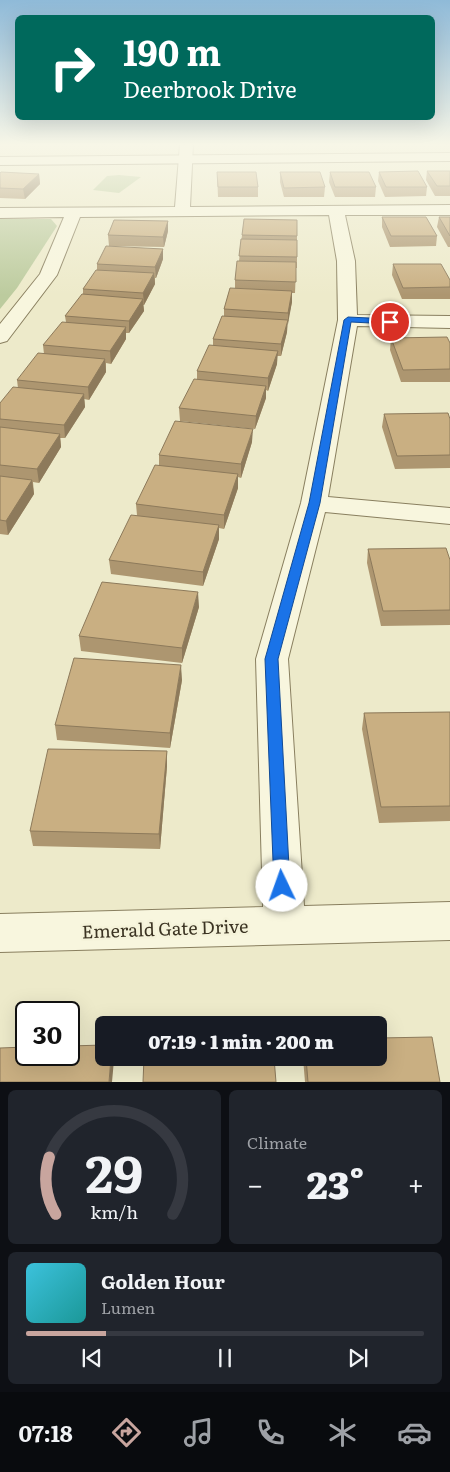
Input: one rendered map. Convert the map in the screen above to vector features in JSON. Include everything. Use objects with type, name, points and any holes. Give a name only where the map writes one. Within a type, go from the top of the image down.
[{"type":"street","points":[[182,213],[183,194]]},
{"type":"street","points":[[0,213],[450,210]]},
{"type":"street","points":[[284,924],[272,659],[314,503],[348,320],[346,262],[336,211]]},
{"type":"street","points":[[0,337],[48,275],[74,214]]},
{"type":"street","points":[[348,320],[450,322]]},
{"type":"street","points":[[314,503],[450,516]]},
{"type":"street","name":"Emerald Gate Drive","points":[[0,934],[284,924],[450,921]]},
{"type":"green space","points":[[0,219],[51,219],[57,226],[17,288],[0,309]]},
{"type":"building","points":[[382,217],[426,217],[437,236],[391,236]]},
{"type":"building","points":[[439,217],[450,217],[450,236]]},
{"type":"building","points":[[244,219],[297,220],[297,236],[242,235]]},
{"type":"building","points":[[114,220],[168,221],[163,237],[108,235]]},
{"type":"building","points":[[241,239],[297,240],[297,257],[239,256]]},
{"type":"building","points":[[106,246],[163,249],[155,267],[97,264]]},
{"type":"building","points":[[237,261],[296,262],[296,282],[235,280]]},
{"type":"building","points":[[393,264],[441,264],[450,280],[450,287],[403,288]]},
{"type":"building","points":[[96,270],[154,273],[143,293],[83,289]]},
{"type":"building","points":[[230,288],[292,291],[288,313],[224,309]]},
{"type":"building","points":[[82,294],[143,299],[129,321],[65,316]]},
{"type":"building","points":[[222,316],[288,320],[281,344],[213,339]]},
{"type":"building","points":[[62,322],[126,327],[110,351],[43,345]]},
{"type":"building","points":[[447,337],[450,343],[450,369],[403,370],[391,338]]},
{"type":"building","points":[[209,345],[278,351],[268,378],[197,371]]},
{"type":"building","points":[[38,353],[105,359],[88,387],[17,380]]},
{"type":"building","points":[[194,379],[266,386],[256,416],[179,408]]},
{"type":"building","points":[[13,387],[84,394],[64,425],[0,419],[0,403]]},
{"type":"building","points":[[448,413],[450,419],[450,455],[397,456],[384,414]]},
{"type":"building","points":[[175,421],[253,429],[241,464],[159,455]]},
{"type":"building","points":[[0,427],[60,434],[37,469],[0,465]]},
{"type":"building","points":[[155,465],[238,474],[224,515],[136,504]]},
{"type":"building","points":[[0,476],[32,480],[6,521],[0,520]]},
{"type":"building","points":[[131,515],[219,525],[203,572],[109,560]]},
{"type":"building","points":[[446,548],[450,560],[450,610],[383,611],[368,549]]},
{"type":"building","points":[[102,582],[198,592],[182,648],[79,636]]},
{"type":"building","points":[[74,658],[181,665],[170,733],[55,725]]},
{"type":"building","points":[[450,712],[450,806],[381,807],[364,713]]},
{"type":"building","points":[[48,749],[167,751],[159,834],[30,831]]},
{"type":"building","points":[[432,1037],[440,1082],[308,1082],[307,1066],[387,1066],[387,1038]]},
{"type":"building","points":[[95,1045],[95,1066],[110,1066],[109,1082],[0,1082],[0,1048],[15,1047],[15,1066],[80,1066],[80,1046]]},
{"type":"building","points":[[144,1066],[275,1066],[276,1082],[143,1082]]},
{"type":"route","points":[[282,886],[272,659],[314,503],[348,320],[390,322]]}]
